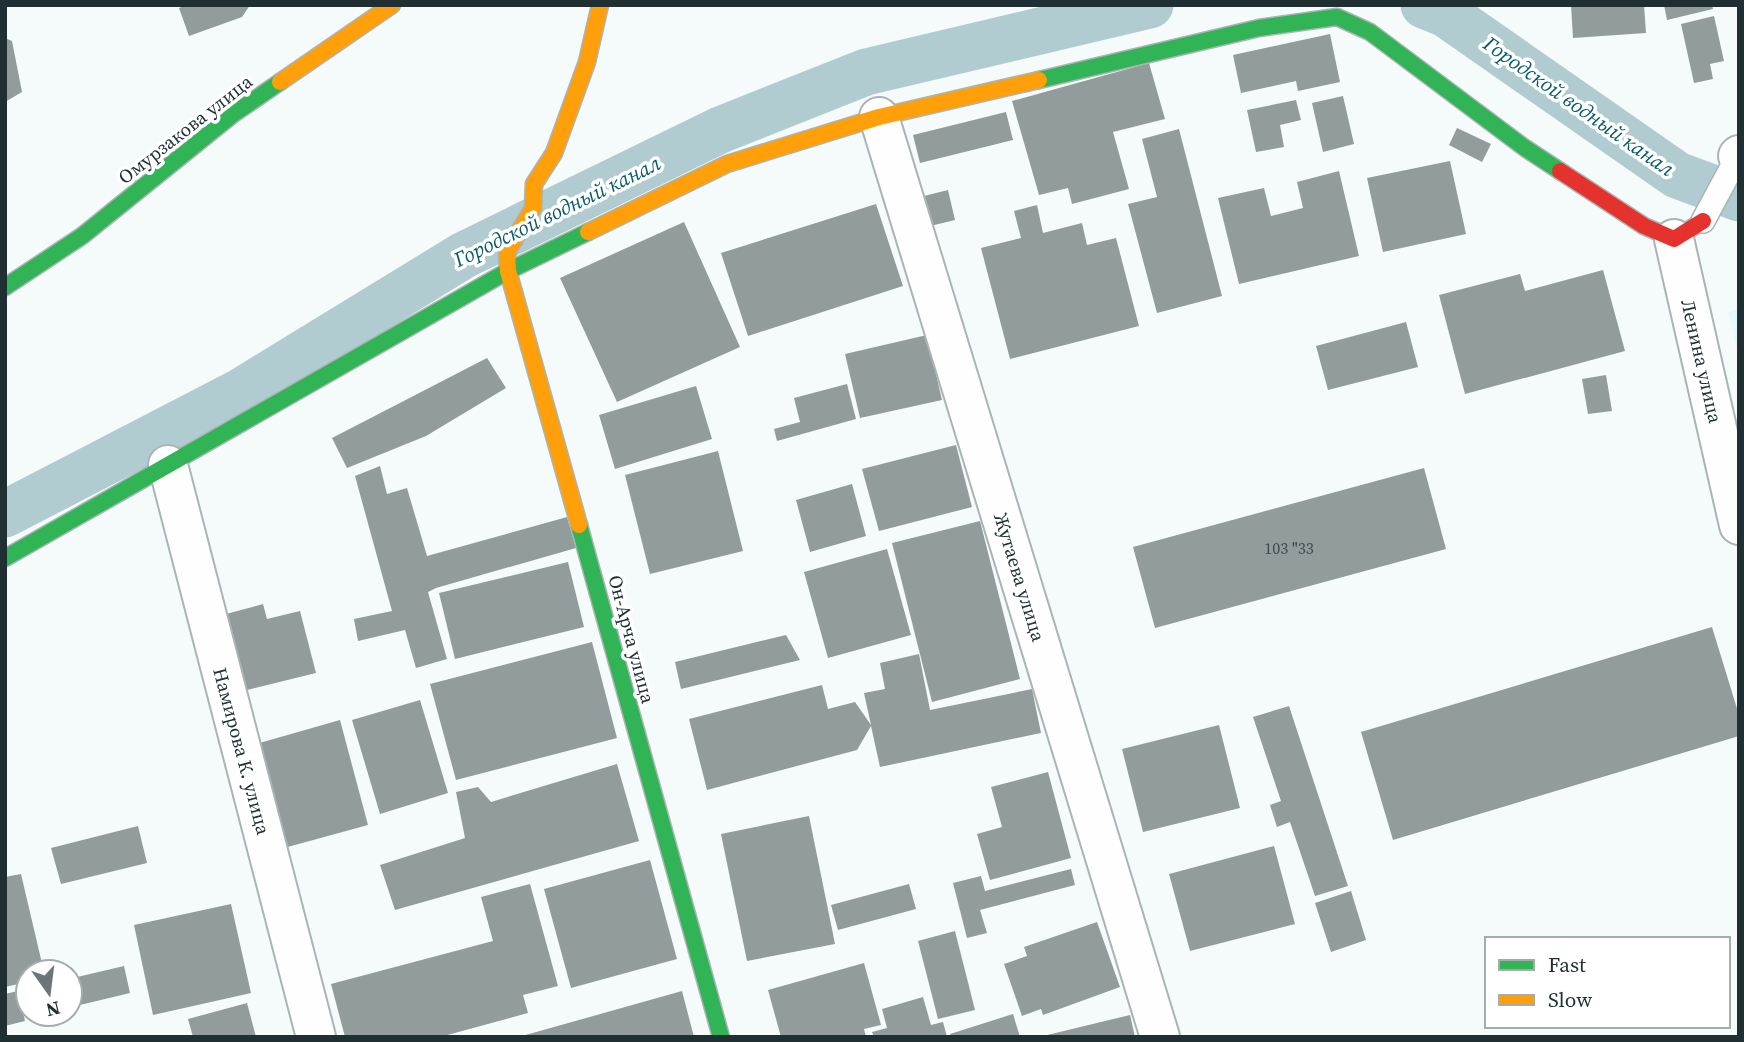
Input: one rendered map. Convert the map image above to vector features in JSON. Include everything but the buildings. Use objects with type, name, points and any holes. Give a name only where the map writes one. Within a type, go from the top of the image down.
[{"type":"street","name":"Омурзакова улица","points":[[5,286],[82,236],[232,115],[392,5]]},
{"type":"street","name":"Он-Арча улица","points":[[600,5],[587,62],[554,153],[534,184],[533,208],[507,252],[508,271],[721,1037]]},
{"type":"street","points":[[5,558],[508,271],[727,164],[879,117],[1259,28],[1337,17],[1370,32],[1536,155],[1644,226],[1689,230]]},
{"type":"street","name":"Жутаева улица","points":[[879,117],[1160,1037]]},
{"type":"street","name":"Ленина улица","points":[[1689,230],[1739,526]]},
{"type":"street","name":"Намирова К. улица","points":[[168,465],[316,1037]]},
{"type":"lane","points":[[1689,230],[1738,155]]},
{"type":"shaded area","points":[[1739,309],[1739,357],[1728,312]]},
{"type":"waterway","name":"Городской водный канал","points":[[5,514],[242,391],[464,255],[720,130],[866,72],[1150,5]]},
{"type":"waterway","name":"Городской водный канал","points":[[1424,5],[1446,14],[1677,175],[1739,198]]},
{"type":"traffic: fast","points":[[1039,80],[1259,28],[1337,17],[1370,32],[1525,148],[1560,171]]},
{"type":"traffic: fast","points":[[5,287],[82,236],[232,115],[280,82]]},
{"type":"traffic: fast","points":[[5,558],[508,271],[588,232]]},
{"type":"traffic: fast","points":[[579,525],[721,1037]]},
{"type":"traffic: slow","points":[[280,82],[392,5]]},
{"type":"traffic: slow","points":[[579,525],[508,271],[507,252],[533,208],[534,184],[554,153],[587,62],[600,5]]},
{"type":"traffic: slow","points":[[588,232],[727,164],[879,117],[1039,80]]},
{"type":"traffic: jam","points":[[1560,171],[1644,226],[1674,239],[1703,221]]}]
